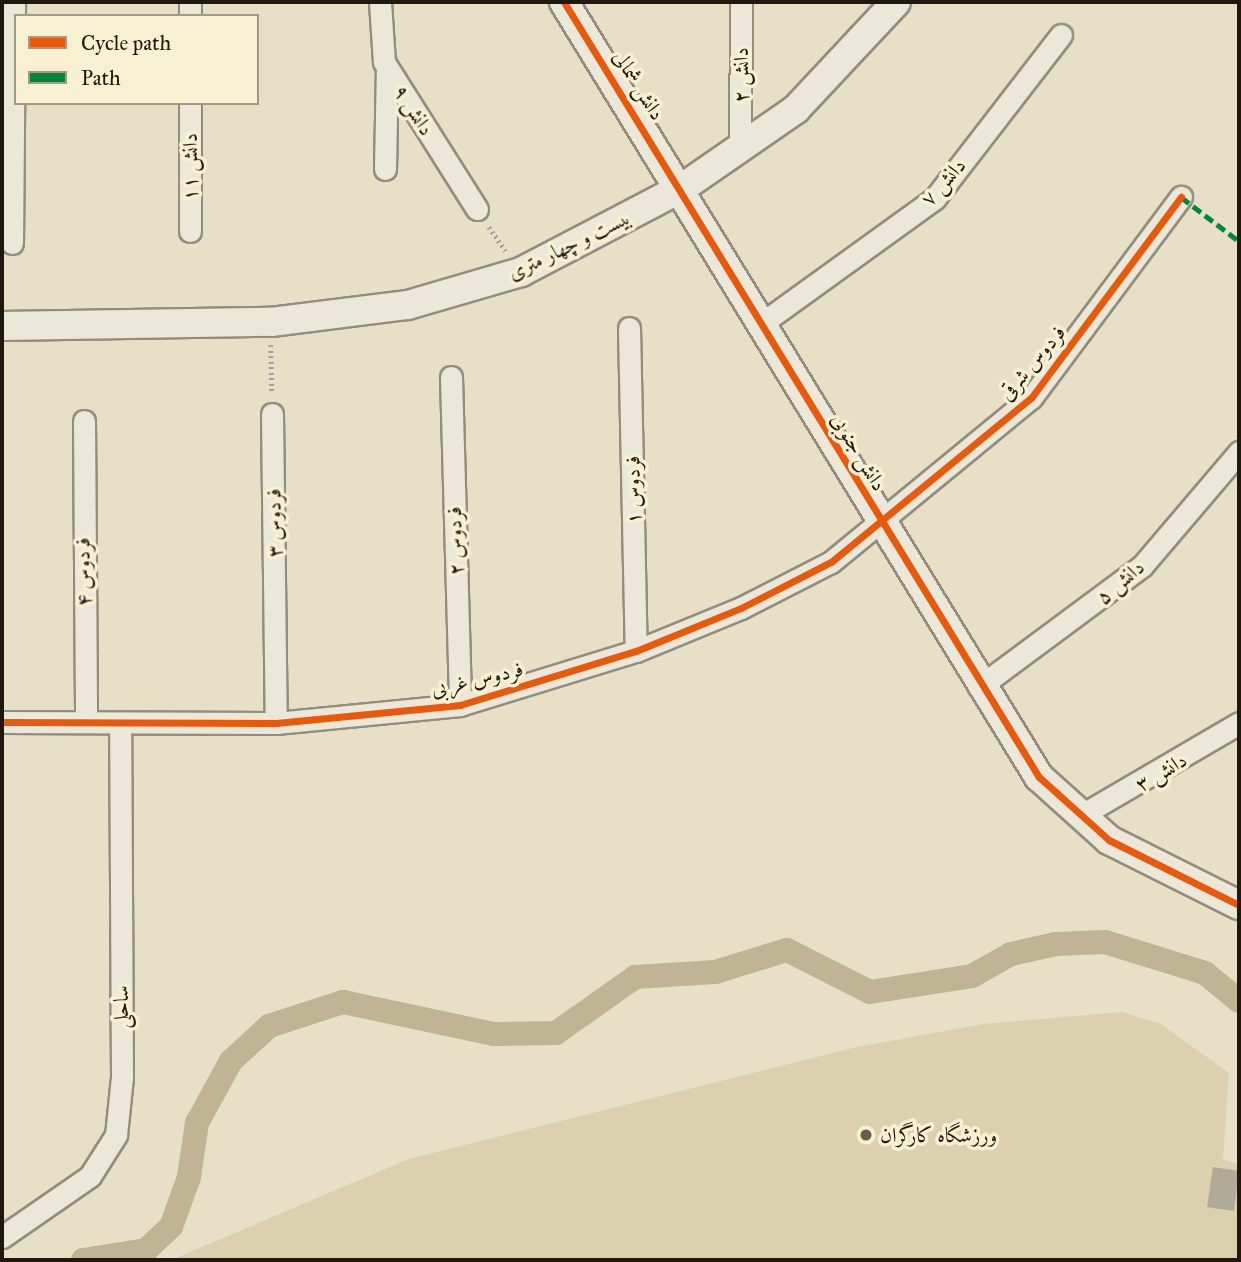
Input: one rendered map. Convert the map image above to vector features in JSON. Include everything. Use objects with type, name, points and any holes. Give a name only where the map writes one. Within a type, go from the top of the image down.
[{"type":"street","points":[[12,243],[14,2]]},
{"type":"street","name":"دانش ۹","points":[[380,2],[387,68],[477,209]]},
{"type":"street","name":"دانش ۲","points":[[740,148],[741,2]]},
{"type":"street","name":"بیست و چهار متری","points":[[2,326],[271,322],[408,305],[521,272],[682,188],[796,109],[896,2]]},
{"type":"street","name":"دانش شمالی","points":[[569,5],[682,188]]},
{"type":"street","name":"دانش ۷","points":[[762,323],[934,198],[1061,35]]},
{"type":"street","points":[[385,169],[387,68]]},
{"type":"street","name":"دانش ۱۱","points":[[190,105],[190,231]]},
{"type":"street","name":"دانش جنوبی","points":[[682,188],[979,687],[1039,777],[1080,816],[1146,863],[1239,905]]},
{"type":"street","name":"فردوس شرقی","points":[[881,524],[1031,398],[1181,197]]},
{"type":"street","name":"فردوس ۱","points":[[629,328],[636,652]]},
{"type":"street","name":"فردوس ۲","points":[[451,377],[460,705]]},
{"type":"street","name":"فردوس ۳","points":[[272,414],[276,723]]},
{"type":"street","name":"فردوس ۴","points":[[84,421],[86,722]]},
{"type":"street","name":"دانش ۵","points":[[979,687],[1142,566],[1239,452]]},
{"type":"street","name":"فردوس غربی","points":[[2,722],[276,723],[460,705],[636,652],[831,562],[881,524]]},
{"type":"street","name":"دانش ۳","points":[[1080,816],[1239,723]]},
{"type":"street","name":"ساحلی","points":[[2,1237],[90,1175],[116,1135],[122,1077],[120,724]]},
{"type":"path","points":[[477,209],[521,272]]},
{"type":"path","points":[[271,322],[272,414]]},
{"type":"shaded area","name":"ورزشگاه کارگران","points":[[1122,1012],[1161,1024],[1229,1073],[1223,1159],[1239,1165],[1239,1260],[171,1260],[409,1159],[857,1047],[983,1024]]},
{"type":"building","points":[[1213,1167],[1239,1171],[1234,1211],[1207,1207]]},
{"type":"waterway","points":[[83,1260],[146,1250],[171,1227],[189,1177],[197,1123],[231,1061],[269,1026],[343,1002],[494,1034],[556,1033],[635,977],[715,972],[787,950],[870,992],[972,976],[1011,954],[1056,944],[1105,942],[1205,973],[1239,1001]]},
{"type":"marked path","points":[[1181,197],[1239,241]]},
{"type":"cycle path","points":[[564,2],[1039,777],[1109,840],[1239,905]]},
{"type":"cycle path","points":[[2,722],[276,723],[460,705],[636,651],[741,608],[831,562],[1031,398],[1181,197]]},
{"type":"place","name":"ورزشگاه کارگران","points":[[866,1135]]}]
